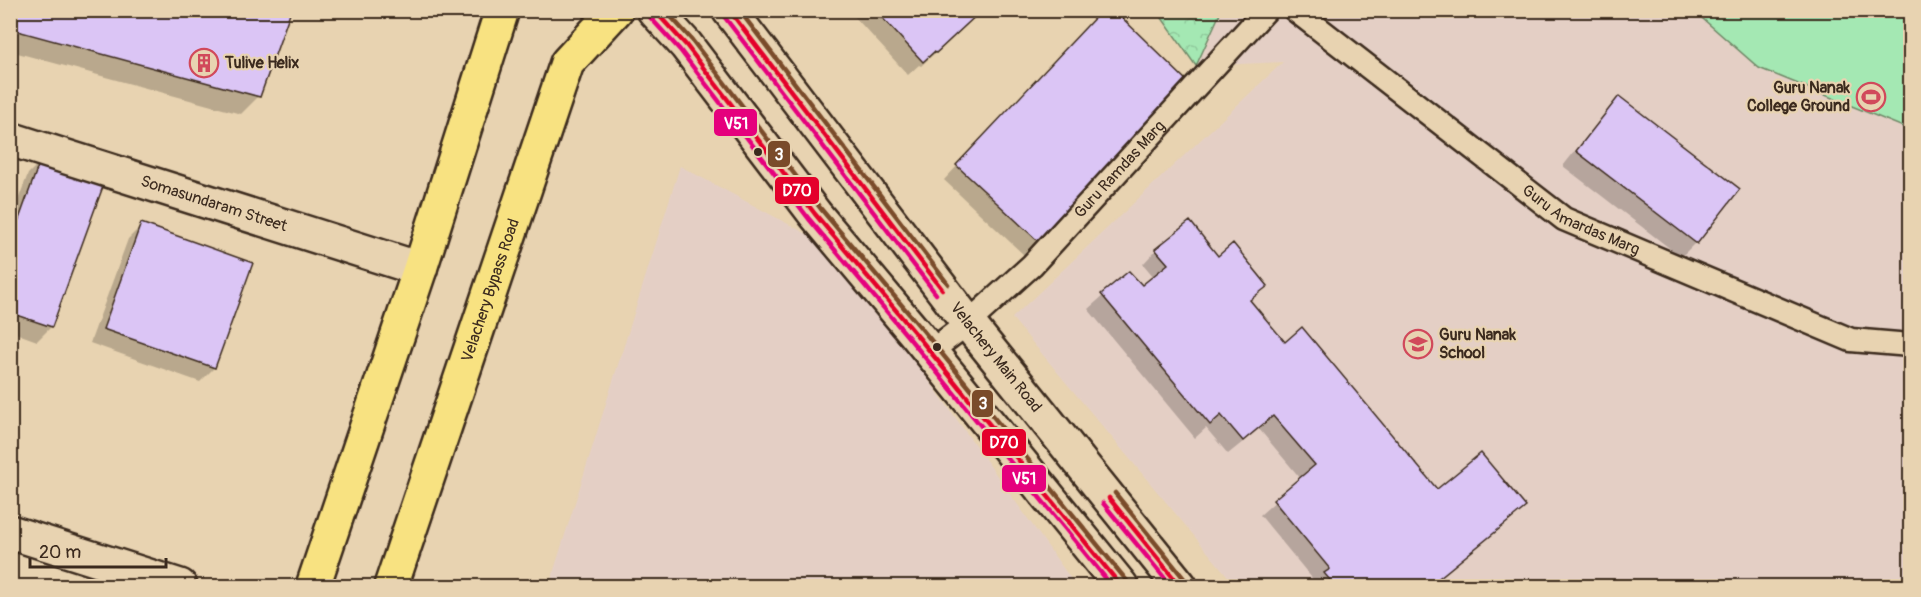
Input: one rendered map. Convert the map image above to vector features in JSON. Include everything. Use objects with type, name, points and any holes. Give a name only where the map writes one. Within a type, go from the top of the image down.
[{"type":"main road","name":"Velachery Bypass Road","points":[[391,586],[567,63],[616,10]]},
{"type":"main road","points":[[654,10],[686,45],[815,214],[1121,586]]},
{"type":"main road","name":"Velachery Main Road","points":[[729,10],[968,323],[1180,586]]},
{"type":"main road","points":[[313,586],[420,269],[502,11]]},
{"type":"main road","name":"Somasundaram Street","points":[[10,139],[420,269]]},
{"type":"main road","points":[[10,532],[180,586]]},
{"type":"lane","name":"Guru Ramdas Marg","points":[[930,352],[968,323],[1032,265],[1266,10]]},
{"type":"lane","name":"Guru Amardas Marg","points":[[1295,10],[1564,219],[1851,340],[1911,345]]},
{"type":"shaded area","name":"Guru Nanak School","points":[[1221,11],[1910,11],[1910,586],[1236,586],[1012,318],[1283,62],[1196,66]]},
{"type":"shaded area","points":[[680,166],[835,249],[1076,586],[549,586]]},
{"type":"green space","points":[[1157,11],[1221,11],[1196,66]]},
{"type":"green space","name":"Guru Nanak College Ground","points":[[1694,11],[1910,11],[1910,127],[1903,127],[1759,68]]},
{"type":"building","name":"Tulive Helix","points":[[10,10],[291,10],[260,97],[10,29]]},
{"type":"building","points":[[875,10],[982,10],[936,53],[934,52],[923,62]]},
{"type":"building","points":[[1102,10],[1114,10],[1190,84],[1040,243],[956,165]]},
{"type":"building","points":[[1619,96],[1740,189],[1697,244],[1576,151]]},
{"type":"building","points":[[41,158],[105,181],[52,327],[10,313],[10,244]]},
{"type":"building","points":[[1190,221],[1218,256],[1233,243],[1268,286],[1250,300],[1285,342],[1302,327],[1437,489],[1481,453],[1526,507],[1429,586],[1335,586],[1324,573],[1330,569],[1273,500],[1315,465],[1273,416],[1243,441],[1221,415],[1210,425],[1101,294],[1129,271],[1142,285],[1168,264],[1155,249]]},
{"type":"building","points":[[141,223],[253,263],[215,368],[103,329]]},
{"type":"transit line","name":"D70","points":[[654,10],[686,45],[815,214],[1121,586]]},
{"type":"transit line","name":"3","points":[[665,10],[692,40],[821,209],[1127,581]]},
{"type":"transit line","name":"D70","points":[[729,10],[942,289]]},
{"type":"transit line","name":"3","points":[[739,10],[948,284]]},
{"type":"transit line","name":"V51","points":[[648,15],[680,50],[809,219],[1112,586]]},
{"type":"transit line","name":"V51","points":[[723,15],[936,294]]},
{"type":"transit line","name":"3","points":[[1115,493],[1186,581]]},
{"type":"transit line","name":"D70","points":[[1109,498],[1180,586]]},
{"type":"transit line","name":"V51","points":[[1103,503],[1171,586]]},
{"type":"place","name":"Tulive Helix","points":[[204,63]]},
{"type":"place","name":"Guru Nanak College Ground","points":[[1871,97]]},
{"type":"place","name":"Guru Nanak School","points":[[1418,344]]}]
